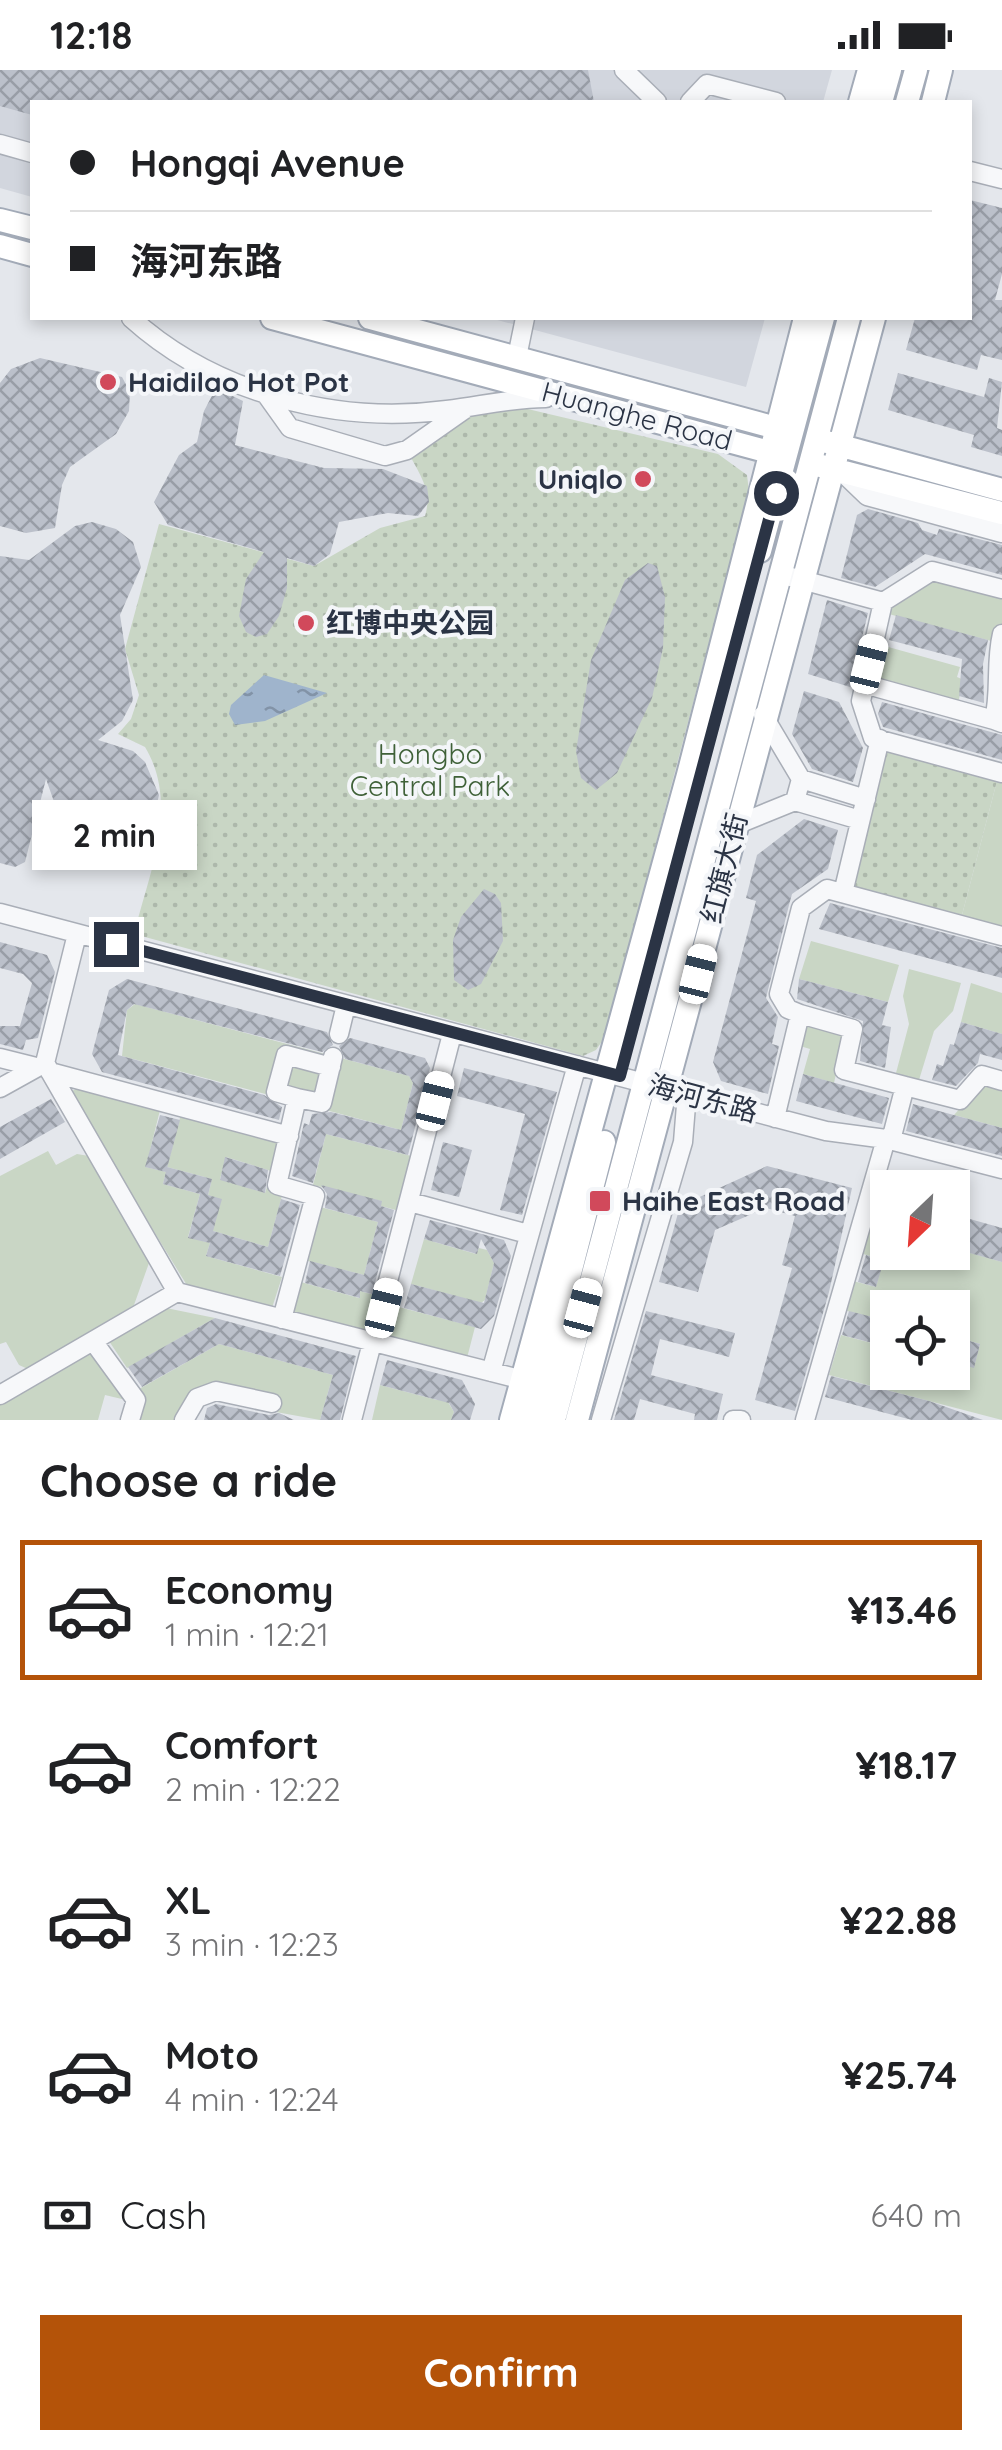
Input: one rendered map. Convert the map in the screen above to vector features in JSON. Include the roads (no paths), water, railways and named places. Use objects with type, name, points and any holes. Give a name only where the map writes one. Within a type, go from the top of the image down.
[{"type":"main road","points":[[861,100],[869,70]]},
{"type":"main road","points":[[882,100],[890,70]]},
{"type":"main road","points":[[908,100],[916,70]]},
{"type":"main road","points":[[934,100],[941,70]]},
{"type":"main road","points":[[0,220],[30,228]]},
{"type":"main road","points":[[0,246],[30,254]]},
{"type":"main road","name":"Huanghe Road","points":[[279,320],[1002,513]]},
{"type":"main road","name":"Huanghe Road","points":[[377,320],[1002,490]]},
{"type":"main road","name":"红旗大街","points":[[577,1420],[648,1083],[688,776],[784,430],[805,320]]},
{"type":"main road","points":[[784,430],[822,320]]},
{"type":"main road","points":[[554,1420],[792,577],[828,468],[828,442],[849,320]]},
{"type":"main road","points":[[828,442],[873,320]]},
{"type":"main road","name":"红旗大街","points":[[648,1083],[732,827],[792,577]]},
{"type":"main road","points":[[511,1420],[532,1382],[648,1083]]},
{"type":"main road","points":[[532,1382],[532,1420]]},
{"type":"street","points":[[624,70],[655,100]]},
{"type":"street","points":[[692,100],[712,77],[771,100]]},
{"type":"street","points":[[0,144],[30,152]]},
{"type":"street","points":[[972,172],[1002,180]]},
{"type":"street","points":[[134,320],[190,364],[265,393],[352,410],[448,410],[478,403],[569,398]]},
{"type":"street","points":[[516,357],[524,320]]},
{"type":"street","points":[[265,393],[290,428],[385,456],[407,450],[478,403]]},
{"type":"street","points":[[828,468],[867,496],[1002,533]]},
{"type":"street","points":[[1002,589],[932,571],[883,602],[860,701],[873,738],[1002,773]]},
{"type":"street","points":[[792,577],[883,602]]},
{"type":"street","points":[[864,684],[998,722],[997,655],[1002,634]]},
{"type":"street","points":[[762,713],[801,780],[866,799]]},
{"type":"street","points":[[843,893],[880,739]]},
{"type":"street","points":[[795,801],[801,780]]},
{"type":"street","points":[[732,827],[795,801],[860,820]]},
{"type":"street","points":[[1002,936],[827,889],[801,908],[779,994],[788,1010],[853,1030],[844,1070],[960,1100],[982,1076],[1002,1080]]},
{"type":"street","name":"海河东路","points":[[0,914],[826,1131],[888,1140],[1002,1168]]},
{"type":"street","points":[[77,934],[44,1067],[177,1292]]},
{"type":"street","points":[[339,1034],[346,1006]]},
{"type":"street","points":[[775,1118],[800,1014]]},
{"type":"street","points":[[352,1420],[376,1343],[452,1034]]},
{"type":"street","points":[[286,1055],[332,1062],[322,1104],[297,1098],[276,1092],[286,1055]]},
{"type":"street","points":[[0,1058],[288,1136]]},
{"type":"street","points":[[492,1372],[577,1065]]},
{"type":"street","points":[[0,1088],[44,1067]]},
{"type":"street","points":[[600,1420],[683,1142],[648,1083]]},
{"type":"street","points":[[805,1420],[905,1086]]},
{"type":"street","points":[[282,1318],[315,1196],[277,1185],[297,1098]]},
{"type":"street","points":[[410,1202],[528,1234]]},
{"type":"street","points":[[0,1395],[177,1292],[532,1382]]},
{"type":"street","points":[[93,1341],[136,1400],[130,1420]]},
{"type":"street","points":[[184,1420],[196,1398],[216,1391],[272,1403]]},
{"type":"street","points":[[733,1420],[741,1420]]},
{"type":"water","points":[[264,675],[327,693],[265,721],[235,725],[229,714],[231,705]]},
{"type":"place","name":"Haidilao Hot Pot","points":[[108,382]]},
{"type":"place","name":"Uniqlo","points":[[643,479]]},
{"type":"place","name":"红博中央公园","points":[[306,623]]},
{"type":"place","name":"Haihe East Road","points":[[600,1201]]},
{"type":"park label","name":"Hongbo Central Park","points":[[430,770]]}]
